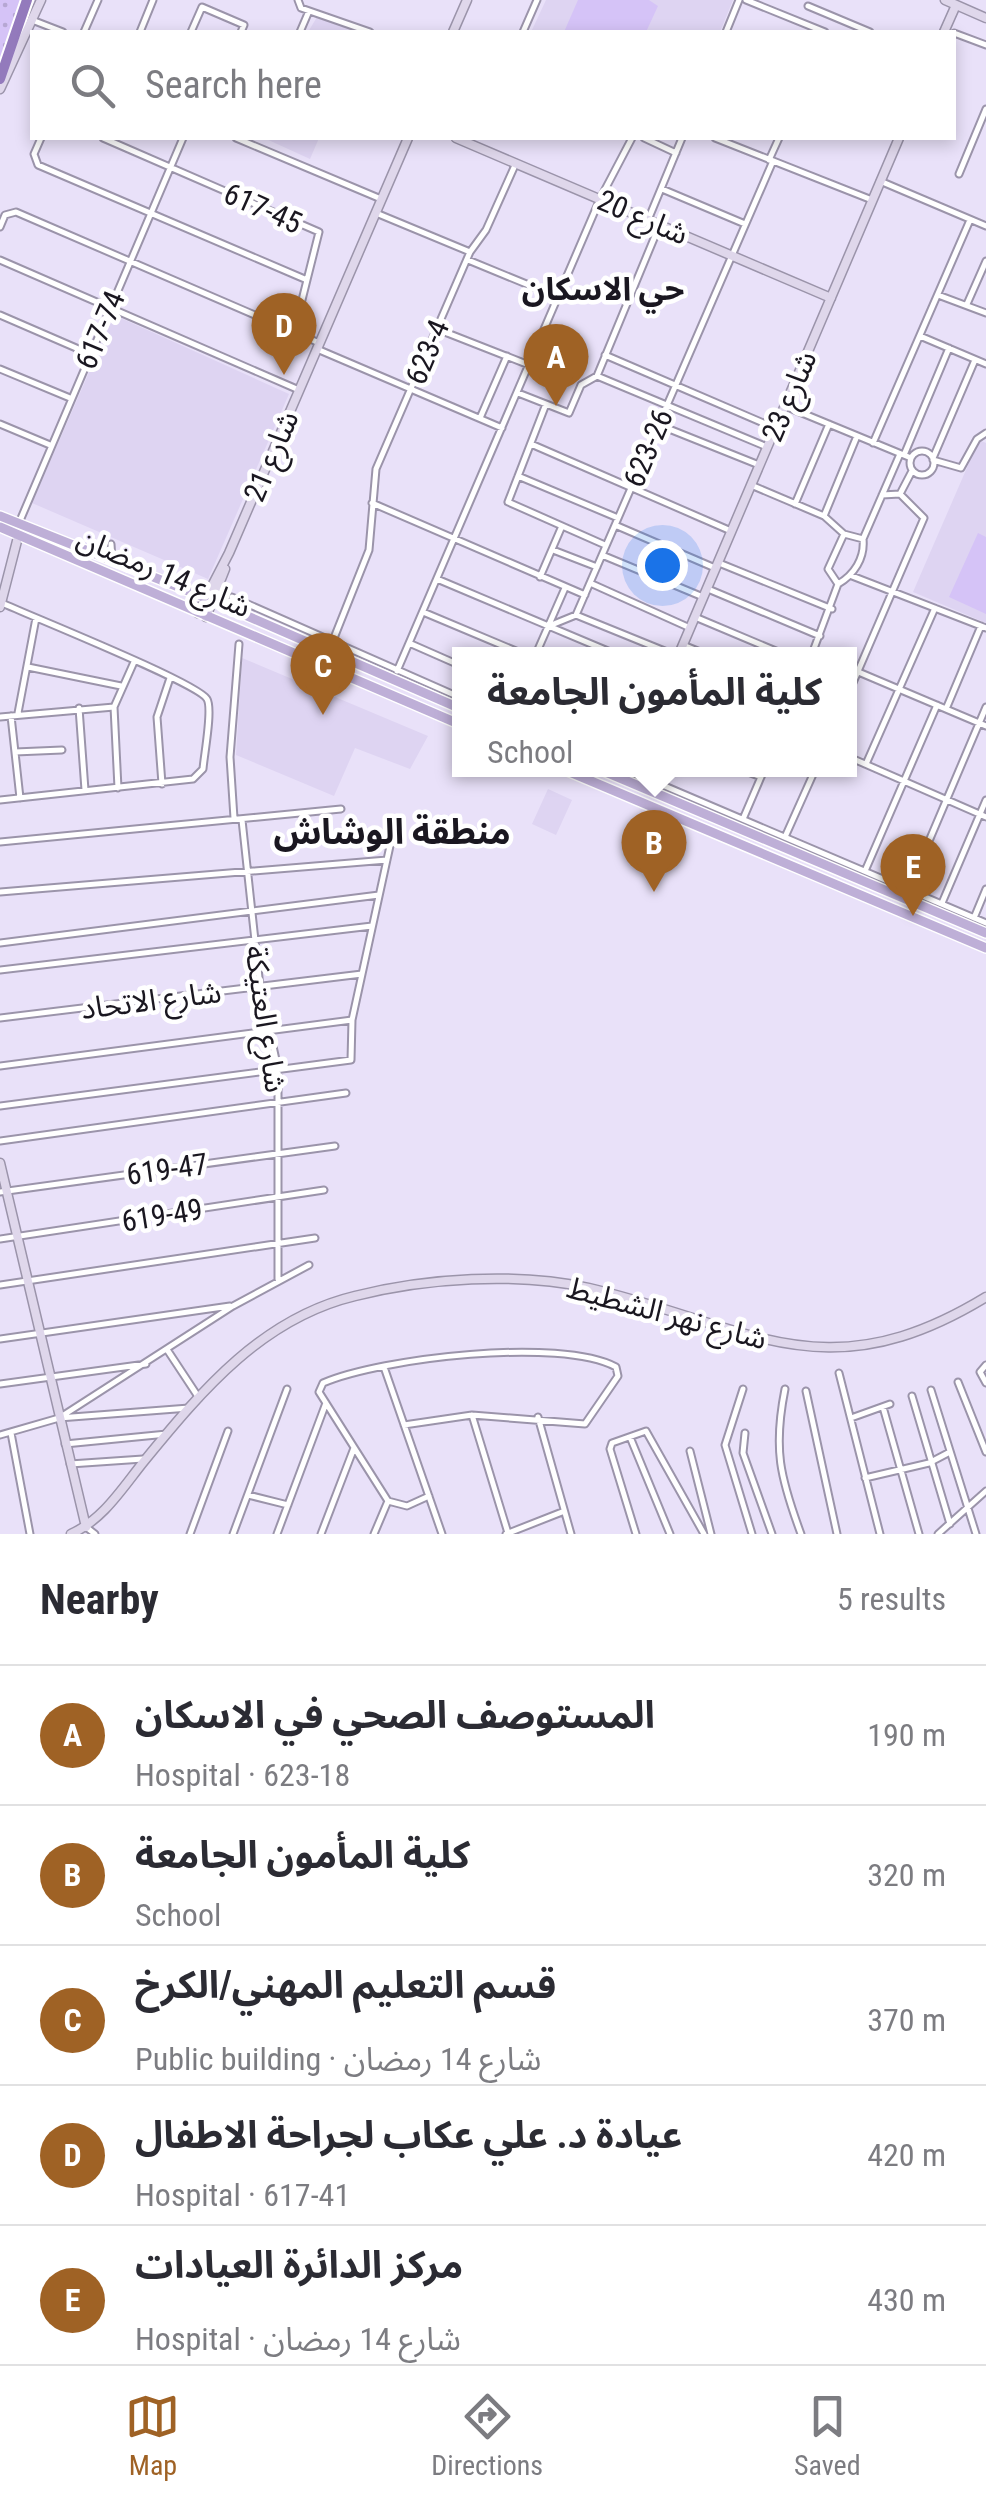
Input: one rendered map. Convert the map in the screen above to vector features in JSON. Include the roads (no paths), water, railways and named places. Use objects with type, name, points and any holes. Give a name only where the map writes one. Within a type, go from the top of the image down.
[{"type":"highway","points":[[0,79],[27,0]]},
{"type":"main road","name":"شارع 14 رمضان","points":[[0,512],[18,523],[210,600],[452,705]]},
{"type":"main road","name":"شارع 14 رمضان","points":[[0,527],[452,721]]},
{"type":"main road","name":"شارع 14 رمضان","points":[[0,535],[16,536]]},
{"type":"main road","points":[[282,632],[297,627]]},
{"type":"main road","points":[[582,777],[986,948]]},
{"type":"main road","points":[[636,777],[678,802],[986,933]]},
{"type":"main road","points":[[609,804],[615,790]]},
{"type":"main road","points":[[678,802],[698,800]]},
{"type":"street","points":[[0,89],[40,0]]},
{"type":"street","points":[[85,30],[98,0]]},
{"type":"street","points":[[141,30],[154,0]]},
{"type":"street","points":[[298,0],[302,8],[364,30]]},
{"type":"street","points":[[454,30],[467,0]]},
{"type":"street","points":[[524,30],[538,0]]},
{"type":"street","points":[[727,30],[743,0],[820,30]]},
{"type":"street","points":[[945,0],[986,18]]},
{"type":"street","points":[[950,30],[956,5]]},
{"type":"street","points":[[808,6],[865,30]]},
{"type":"street","points":[[192,30],[202,7],[244,25],[242,30]]},
{"type":"street","points":[[301,30],[310,11]]},
{"type":"street","points":[[826,30],[832,16]]},
{"type":"street","points":[[32,20],[58,30]]},
{"type":"street","points":[[956,34],[986,45]]},
{"type":"street","points":[[958,174],[986,109]]},
{"type":"street","name":"617-45","points":[[40,140],[34,154],[38,164],[307,280],[319,232],[170,167]]},
{"type":"street","points":[[108,140],[170,167]]},
{"type":"street","name":"617-74","points":[[18,523],[182,140]]},
{"type":"street","name":"شارع 21","points":[[202,616],[407,140]]},
{"type":"street","points":[[398,671],[600,199],[631,140]]},
{"type":"street","points":[[649,140],[676,152]]},
{"type":"street","points":[[648,220],[681,140]]},
{"type":"street","points":[[720,140],[872,200]]},
{"type":"street","name":"623-26","points":[[576,616],[746,224],[778,140]]},
{"type":"street","name":"شارع 23","points":[[680,647],[898,140]]},
{"type":"street","points":[[254,141],[381,199]]},
{"type":"street","name":"شارع 20","points":[[475,141],[516,163],[831,298]]},
{"type":"street","name":"623-4","points":[[332,643],[369,550],[376,469],[469,256],[486,230],[516,163]]},
{"type":"street","points":[[880,181],[986,226]]},
{"type":"street","points":[[662,188],[746,224]]},
{"type":"street","points":[[0,227],[5,215],[16,212],[294,332],[502,428]]},
{"type":"street","points":[[375,213],[558,297]]},
{"type":"street","points":[[873,443],[970,220]]},
{"type":"street","points":[[517,392],[569,413],[582,386],[597,376],[660,224]]},
{"type":"street","points":[[0,260],[299,390]]},
{"type":"street","points":[[966,306],[986,261]]},
{"type":"street","points":[[294,332],[307,280]]},
{"type":"street","points":[[938,294],[986,314]]},
{"type":"street","points":[[0,315],[90,354]]},
{"type":"street","points":[[437,329],[529,365]]},
{"type":"street","points":[[920,336],[986,364]]},
{"type":"street","points":[[838,584],[852,576],[863,539],[905,456],[949,348]]},
{"type":"street","points":[[605,355],[775,428]]},
{"type":"street","points":[[480,418],[506,356]]},
{"type":"street","points":[[912,471],[927,474],[975,360]]},
{"type":"street","points":[[0,369],[70,398]]},
{"type":"street","points":[[597,376],[767,447]]},
{"type":"street","points":[[546,404],[510,504],[606,545]]},
{"type":"street","points":[[785,406],[905,456],[923,451],[933,459],[962,468],[977,439],[986,433]]},
{"type":"street","points":[[0,424],[50,445]]},
{"type":"street","points":[[795,504],[828,424]]},
{"type":"street","points":[[659,425],[759,465]]},
{"type":"street","points":[[824,516],[858,436]]},
{"type":"street","points":[[531,444],[731,532]]},
{"type":"street","points":[[905,456],[912,471]]},
{"type":"street","points":[[900,494],[912,471]]},
{"type":"street","points":[[518,476],[717,565],[832,610]]},
{"type":"street","points":[[751,485],[824,516],[844,534],[863,539]]},
{"type":"street","points":[[882,495],[900,494],[924,518],[858,672],[982,725]]},
{"type":"street","points":[[372,503],[585,595]]},
{"type":"street","points":[[540,577],[562,526]]},
{"type":"street","points":[[817,647],[838,584],[828,569],[844,534]]},
{"type":"street","points":[[0,800],[162,784],[193,779],[203,769],[207,698],[0,604],[16,536]]},
{"type":"street","points":[[111,544],[112,560]]},
{"type":"street","points":[[552,550],[597,567]]},
{"type":"street","points":[[602,555],[820,636]]},
{"type":"street","points":[[852,576],[984,627],[946,709]]},
{"type":"street","points":[[437,579],[598,647]]},
{"type":"street","points":[[590,583],[690,628]]},
{"type":"street","points":[[540,647],[565,588]]},
{"type":"street","points":[[232,597],[452,694]]},
{"type":"street","points":[[866,764],[936,608]]},
{"type":"street","points":[[423,612],[507,647]]},
{"type":"street","points":[[549,626],[576,616],[666,647]]},
{"type":"street","points":[[695,616],[767,647]]},
{"type":"street","points":[[20,798],[14,714],[28,667],[36,618]]},
{"type":"street","points":[[410,643],[452,662]]},
{"type":"street","name":"شارع العتيکة","points":[[239,644],[230,756],[232,817],[242,820],[266,1032],[278,1069],[278,1279]]},
{"type":"street","points":[[118,788],[114,708],[120,686],[134,662]]},
{"type":"street","points":[[28,667],[120,686]]},
{"type":"street","points":[[162,784],[157,717],[170,678]]},
{"type":"street","points":[[865,872],[936,705]]},
{"type":"street","points":[[908,890],[982,725],[986,707]]},
{"type":"street","points":[[80,708],[84,790]]},
{"type":"street","points":[[0,716],[114,708]]},
{"type":"street","points":[[15,752],[62,750]]},
{"type":"street","points":[[857,760],[983,816]]},
{"type":"street","points":[[640,777],[986,923]]},
{"type":"street","points":[[743,819],[760,777]]},
{"type":"street","points":[[785,837],[812,777]]},
{"type":"street","points":[[941,904],[983,816],[986,800]]},
{"type":"street","points":[[0,842],[341,809]]},
{"type":"street","points":[[0,1106],[351,1060],[352,1020],[394,823]]},
{"type":"street","points":[[0,892],[386,860]]},
{"type":"street","points":[[974,918],[986,890]]},
{"type":"street","points":[[0,943],[379,895]]},
{"type":"street","points":[[0,970],[372,926]]},
{"type":"street","name":"شارع الاتحاد","points":[[0,1018],[362,974]]},
{"type":"street","points":[[0,1066],[352,1020]]},
{"type":"street","points":[[0,1141],[346,1093]]},
{"type":"street","name":"619-47","points":[[3,1191],[335,1146]]},
{"type":"street","points":[[0,1163],[3,1191],[86,1527],[95,1534]]},
{"type":"street","name":"619-49","points":[[0,1239],[324,1190]]},
{"type":"street","points":[[0,1285],[316,1238]]},
{"type":"street","points":[[59,1418],[150,1364],[278,1279],[310,1266]]},
{"type":"street","name":"شارع نهر الشطيط","points":[[72,1534],[86,1527],[246,1350],[291,1318],[352,1296],[400,1288],[524,1281],[572,1285],[766,1340],[835,1349],[898,1341],[986,1297]]},
{"type":"street","points":[[0,1338],[234,1306]]},
{"type":"street","points":[[168,1351],[199,1398]]},
{"type":"street","points":[[404,1425],[472,1415],[538,1417],[585,1424],[618,1376],[616,1367],[546,1354],[469,1351],[322,1383],[318,1392],[388,1501],[407,1506],[429,1496]]},
{"type":"street","points":[[0,1384],[150,1364]]},
{"type":"street","points":[[986,1365],[980,1372],[986,1383]]},
{"type":"street","points":[[384,1367],[442,1534]]},
{"type":"street","points":[[839,1373],[880,1534]]},
{"type":"street","points":[[958,1382],[986,1452]]},
{"type":"street","points":[[233,1534],[288,1389]]},
{"type":"street","points":[[785,1389],[776,1442],[777,1462],[801,1534]]},
{"type":"street","points":[[742,1390],[725,1445],[752,1534]]},
{"type":"street","points":[[932,1390],[976,1534]]},
{"type":"street","points":[[806,1391],[837,1534]]},
{"type":"street","points":[[912,1396],[950,1524]]},
{"type":"street","points":[[277,1534],[326,1403]]},
{"type":"street","points":[[850,1418],[886,1405],[919,1534]]},
{"type":"street","points":[[0,1435],[59,1418],[190,1408]]},
{"type":"street","points":[[472,1415],[507,1534],[562,1512]]},
{"type":"street","points":[[538,1417],[570,1534]]},
{"type":"street","points":[[190,1534],[228,1431]]},
{"type":"street","points":[[636,1534],[610,1449],[612,1444],[644,1431],[650,1434],[708,1534]]},
{"type":"street","points":[[11,1433],[30,1534]]},
{"type":"street","points":[[745,1433],[743,1453],[772,1534]]},
{"type":"street","points":[[65,1444],[167,1434]]},
{"type":"street","points":[[630,1437],[670,1534]]},
{"type":"street","points":[[321,1534],[354,1448]]},
{"type":"street","points":[[690,1451],[708,1534]]},
{"type":"street","points":[[865,1478],[949,1453]]},
{"type":"street","points":[[70,1464],[146,1459]]},
{"type":"street","points":[[938,1534],[986,1491]]},
{"type":"street","points":[[248,1495],[288,1504]]},
{"type":"street","points":[[374,1534],[388,1501]]},
{"type":"place","name":"عيادة د. علي عكاب لجراحة الاطفال","points":[[284,375]]},
{"type":"place","name":"المستوصف الصحي في الاسكان","points":[[556,406]]},
{"type":"place","name":"قسم التعليم المهني/الكرخ","points":[[323,715]]},
{"type":"place","name":"كلية المأمون الجامعة","points":[[654,892]]},
{"type":"place","name":"مركز الدائرة العيادات","points":[[913,916]]},
{"type":"district","name":"حي الاسكان","points":[[603,289]]},
{"type":"district","name":"منطقة الوشاش","points":[[392,832]]}]
